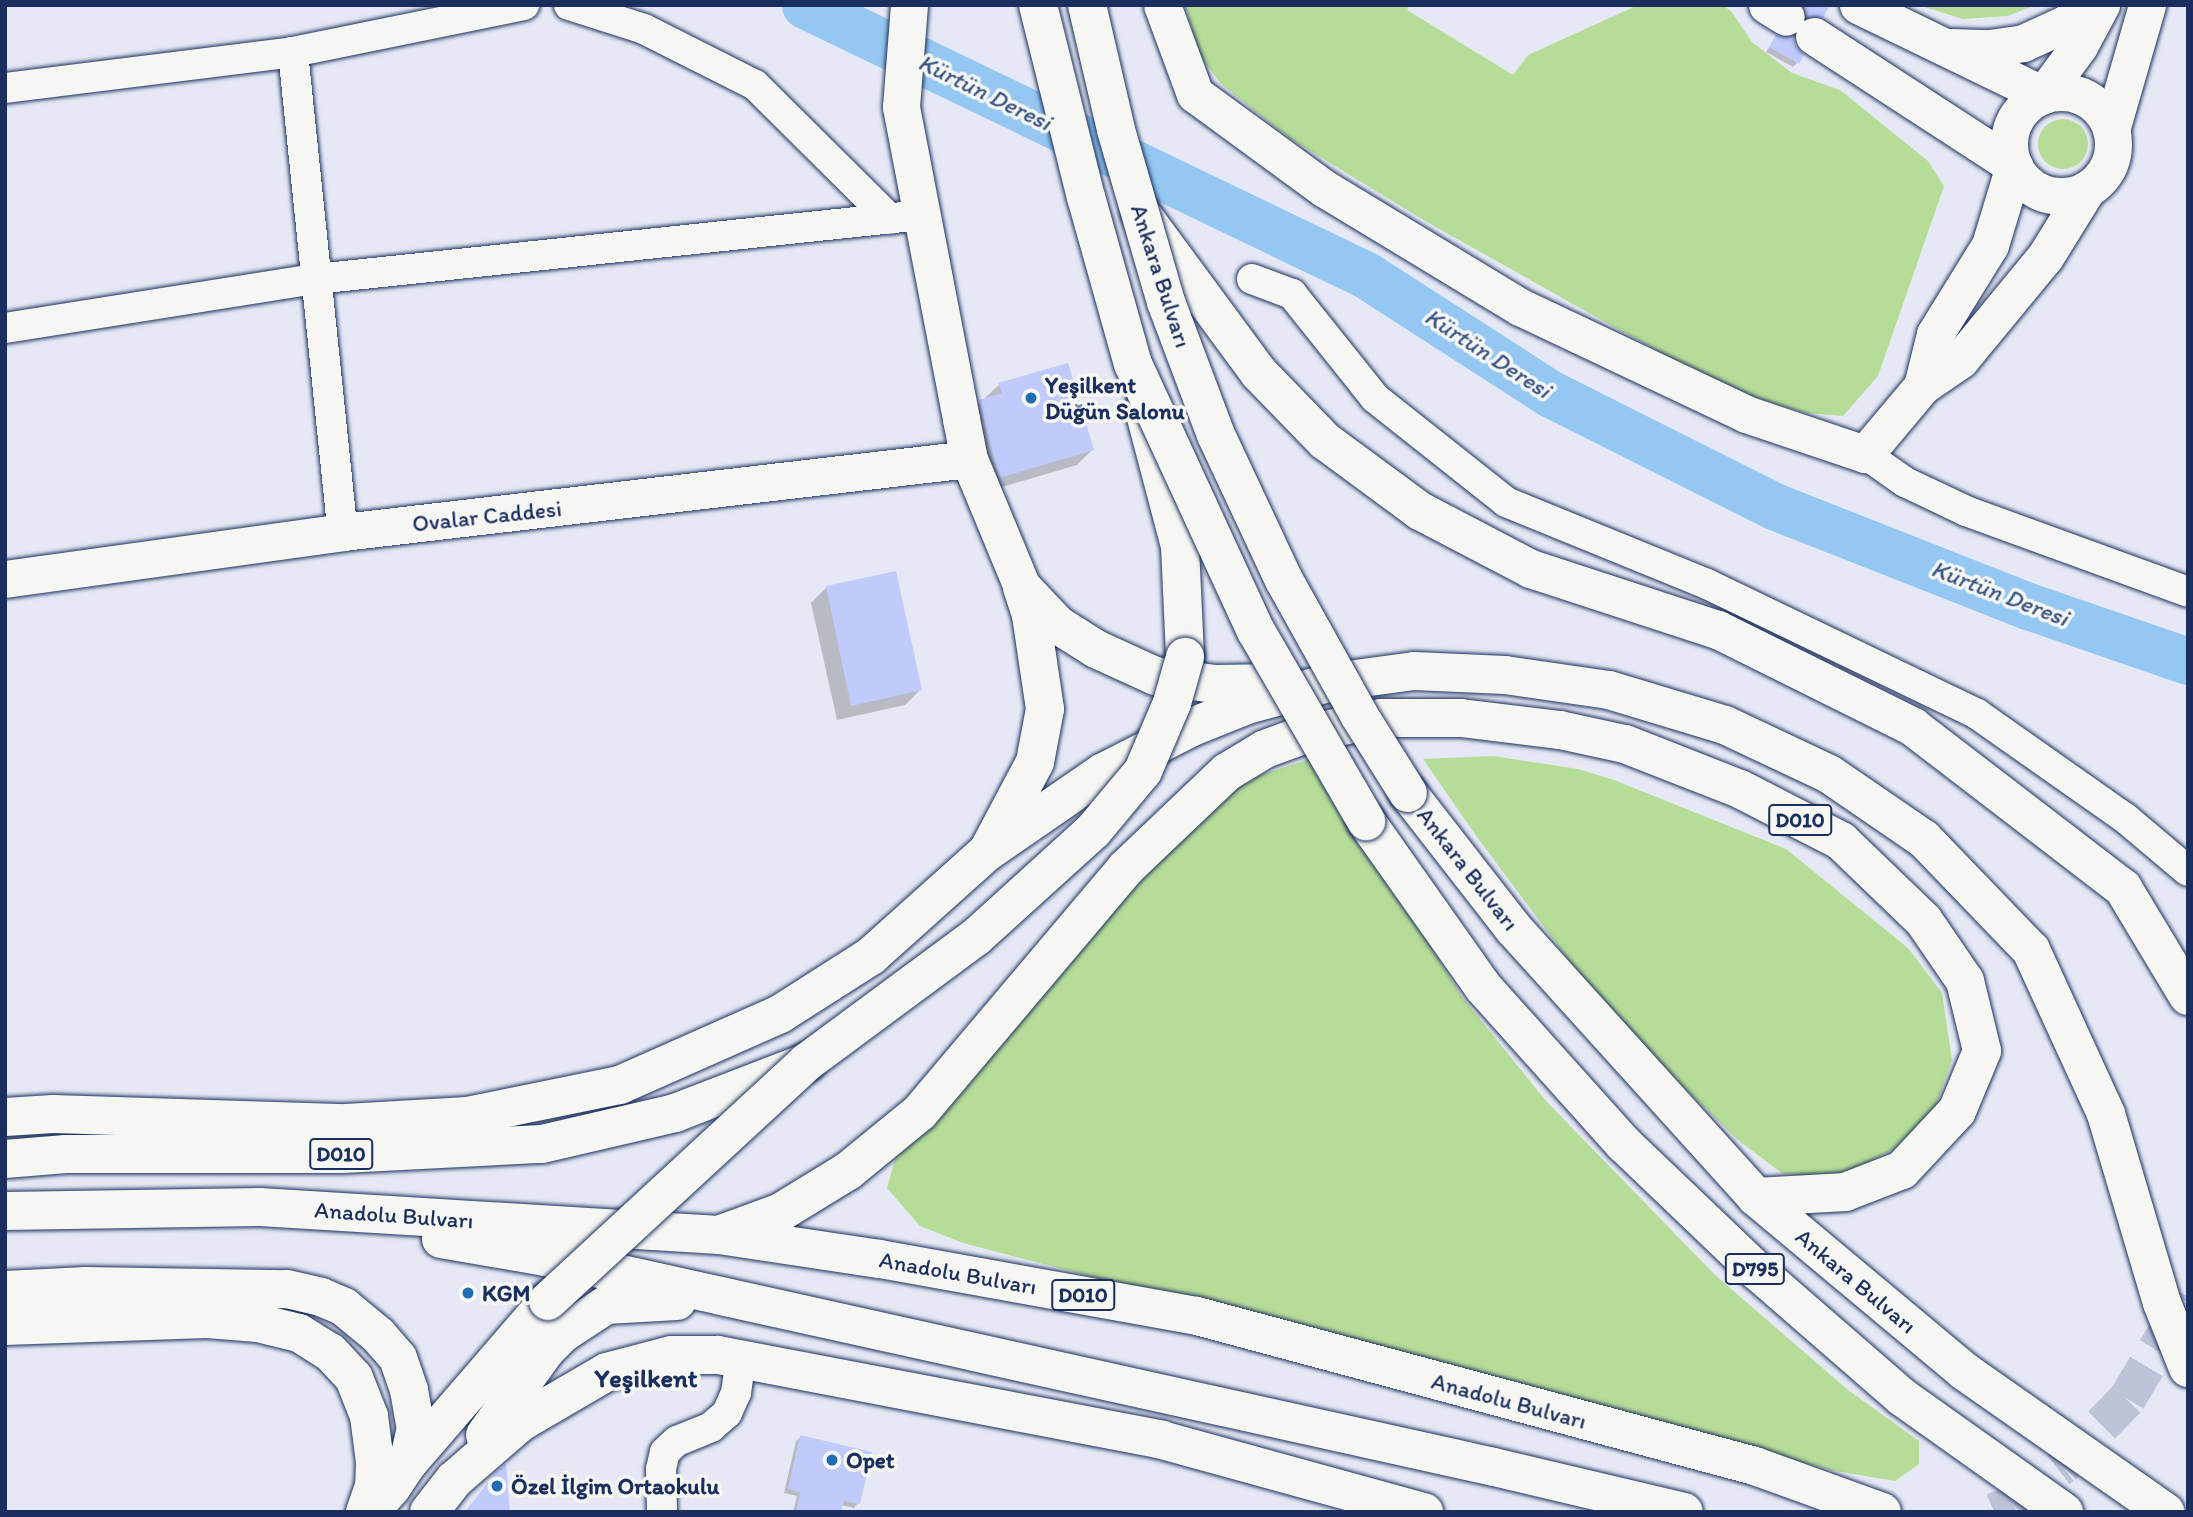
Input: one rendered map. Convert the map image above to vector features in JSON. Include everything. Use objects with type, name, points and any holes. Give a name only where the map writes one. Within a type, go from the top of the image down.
[{"type":"main road","points":[[368,1512],[393,1486],[408,1463],[548,1301],[807,1062],[976,937],[1093,831],[1143,771],[1172,703],[1185,657],[1180,546],[1086,197],[1038,5]]},
{"type":"main road","name":"Ankara Bulvarı","points":[[1087,5],[1116,130],[1140,212],[1167,302],[1216,435],[1284,580],[1359,715],[1408,793],[1514,929],[1756,1196],[1964,1371],[2165,1512]]},
{"type":"main road","points":[[1140,212],[1259,373],[1325,441],[1420,511],[1531,569],[1718,630],[1913,727],[2123,888],[2188,996]]},
{"type":"main road","name":"D795","points":[[1133,364],[1256,631],[1366,821],[1483,987],[1625,1144],[1757,1271],[1902,1397],[2064,1512]]},
{"type":"main road","points":[[1022,587],[1058,625],[1096,649],[1155,676],[1214,684],[1332,682],[1414,671],[1505,675],[1609,690],[1737,730],[1829,774],[1924,839],[2031,950],[2106,1114],[2162,1303],[2188,1368]]},
{"type":"main road","points":[[987,852],[1035,762],[1045,709],[1031,615],[1022,587]]},
{"type":"main road","points":[[5,1117],[53,1114],[346,1123],[467,1116],[620,1085],[780,1014],[871,957],[987,852],[1102,773],[1192,727],[1247,705],[1332,682]]},
{"type":"main road","name":"D010","points":[[719,1235],[781,1212],[803,1199],[848,1171],[920,1112],[1125,869],[1227,772],[1265,749],[1306,734],[1381,718],[1473,720],[1559,730],[1625,744],[1740,789],[1842,841],[1924,921],[1965,981],[1982,1051],[1957,1111],[1902,1170],[1845,1192],[1756,1196]]},
{"type":"main road","name":"D010","points":[[5,1159],[66,1154],[342,1154],[542,1144],[675,1113],[807,1062]]},
{"type":"main road","points":[[5,1105],[53,1114]]},
{"type":"main road","points":[[260,1207],[545,1258],[1373,1440],[1684,1512]]},
{"type":"main road","name":"Anadolu Bulvarı","points":[[5,1211],[260,1207],[719,1235],[880,1259],[1197,1316],[1755,1466],[1882,1512]]},
{"type":"main road","points":[[5,1290],[86,1286],[275,1289],[321,1297],[344,1307],[378,1335],[398,1358],[409,1390],[416,1428],[408,1463]]},
{"type":"main road","points":[[429,1512],[547,1350],[562,1334],[606,1306],[667,1300],[891,1336]]},
{"type":"main road","points":[[5,1326],[207,1319],[258,1323],[299,1333],[330,1352],[354,1378],[369,1416],[375,1462],[374,1486],[368,1512]]},
{"type":"main road","points":[[454,1480],[521,1422],[607,1373],[672,1355],[718,1355],[1163,1440],[1424,1512]]},
{"type":"street","points":[[5,88],[293,52],[524,5]]},
{"type":"street","points":[[569,5],[644,29],[755,85],[906,217]]},
{"type":"street","points":[[909,5],[901,107],[906,217],[969,459],[1022,587]]},
{"type":"street","points":[[1162,5],[1195,94],[1325,190],[1520,307],[1746,414],[1866,454],[1905,482],[1966,510],[2188,592]]},
{"type":"street","points":[[1858,5],[1939,47],[2043,95],[2068,93],[2092,102],[2104,114],[2111,130],[2113,147],[2109,164],[2100,178],[2087,189],[2045,257],[1959,360],[1922,387],[1866,454]]},
{"type":"street","points":[[1939,47],[1989,48],[2023,43],[2067,23],[2089,5]]},
{"type":"street","points":[[2087,189],[2071,195],[2045,193],[2024,180],[2014,166],[2009,150],[2013,125],[2028,104],[2043,95],[2078,46],[2101,5]]},
{"type":"street","points":[[2111,130],[2147,5]]},
{"type":"street","points":[[1789,19],[2014,166]]},
{"type":"street","points":[[293,52],[343,532]]},
{"type":"street","points":[[1922,387],[1935,334],[1990,245],[2014,166]]},
{"type":"street","points":[[5,328],[316,279],[906,217]]},
{"type":"street","points":[[1252,279],[1292,294],[1375,398],[1506,502],[1707,584],[1978,714],[2126,818],[2188,871]]},
{"type":"street","name":"Ovalar Caddesi","points":[[5,579],[343,532],[969,459]]},
{"type":"street","points":[[662,1512],[661,1469],[665,1452],[677,1441],[711,1427],[727,1413],[736,1392],[741,1359]]},
{"type":"green space","points":[[1185,5],[1410,5],[1407,10],[1513,75],[1528,55],[1638,5],[1722,5],[1731,11],[1752,42],[1792,73],[1840,90],[1928,161],[1944,186],[1878,376],[1843,416],[1806,413],[1734,391],[1614,327],[1427,222],[1289,138],[1221,84],[1200,56]]},
{"type":"green space","points":[[1918,5],[2035,5],[2008,16],[1963,19]]},
{"type":"green space","points":[[2053,120],[2073,120],[2087,134],[2087,154],[2073,168],[2053,168],[2039,154],[2039,134]]},
{"type":"green space","points":[[1493,756],[1578,769],[1614,780],[1786,849],[1908,948],[1942,993],[1952,1060],[1935,1108],[1894,1149],[1835,1179],[1783,1174],[1738,1140],[1660,1065],[1585,982],[1477,837],[1423,759]]},
{"type":"green space","points":[[1313,758],[1463,998],[1546,1101],[1715,1275],[1848,1390],[1919,1441],[1919,1464],[1895,1481],[1835,1471],[963,1243],[920,1226],[887,1188],[897,1152],[1132,883],[1229,785]]},
{"type":"building","points":[[1803,5],[1830,5],[1823,18],[1807,17]]},
{"type":"building","points":[[1776,35],[1793,36],[1796,46],[1804,54],[1799,64],[1769,47]]},
{"type":"building","points":[[1068,363],[1094,450],[999,478],[979,400],[1002,393],[998,383]]},
{"type":"building","points":[[896,571],[922,690],[851,706],[826,586]]},
{"type":"building","points":[[800,1435],[872,1452],[860,1504],[844,1501],[841,1512],[796,1512],[800,1492],[788,1489]]},
{"type":"building","name":"Özel İlgim Ortaokulu","points":[[506,1464],[510,1512],[465,1512],[496,1472]]},
{"type":"waterway","name":"Kürtün Deresi","points":[[805,5],[1366,275],[1551,394],[1774,506],[2028,606],[2188,661]]},
{"type":"tunnel","points":[[1994,1512],[2013,1504],[2062,1466],[2127,1399],[2188,1297]]},
{"type":"place","name":"Yeşilkent Düğün Salonu","points":[[1031,398]]},
{"type":"place","name":"KGM","points":[[468,1293]]},
{"type":"place","name":"Opet","points":[[832,1460]]},
{"type":"place","name":"Özel İlgim Ortaokulu","points":[[497,1486]]},
{"type":"district","name":"Yeşilkent","points":[[646,1379]]}]
